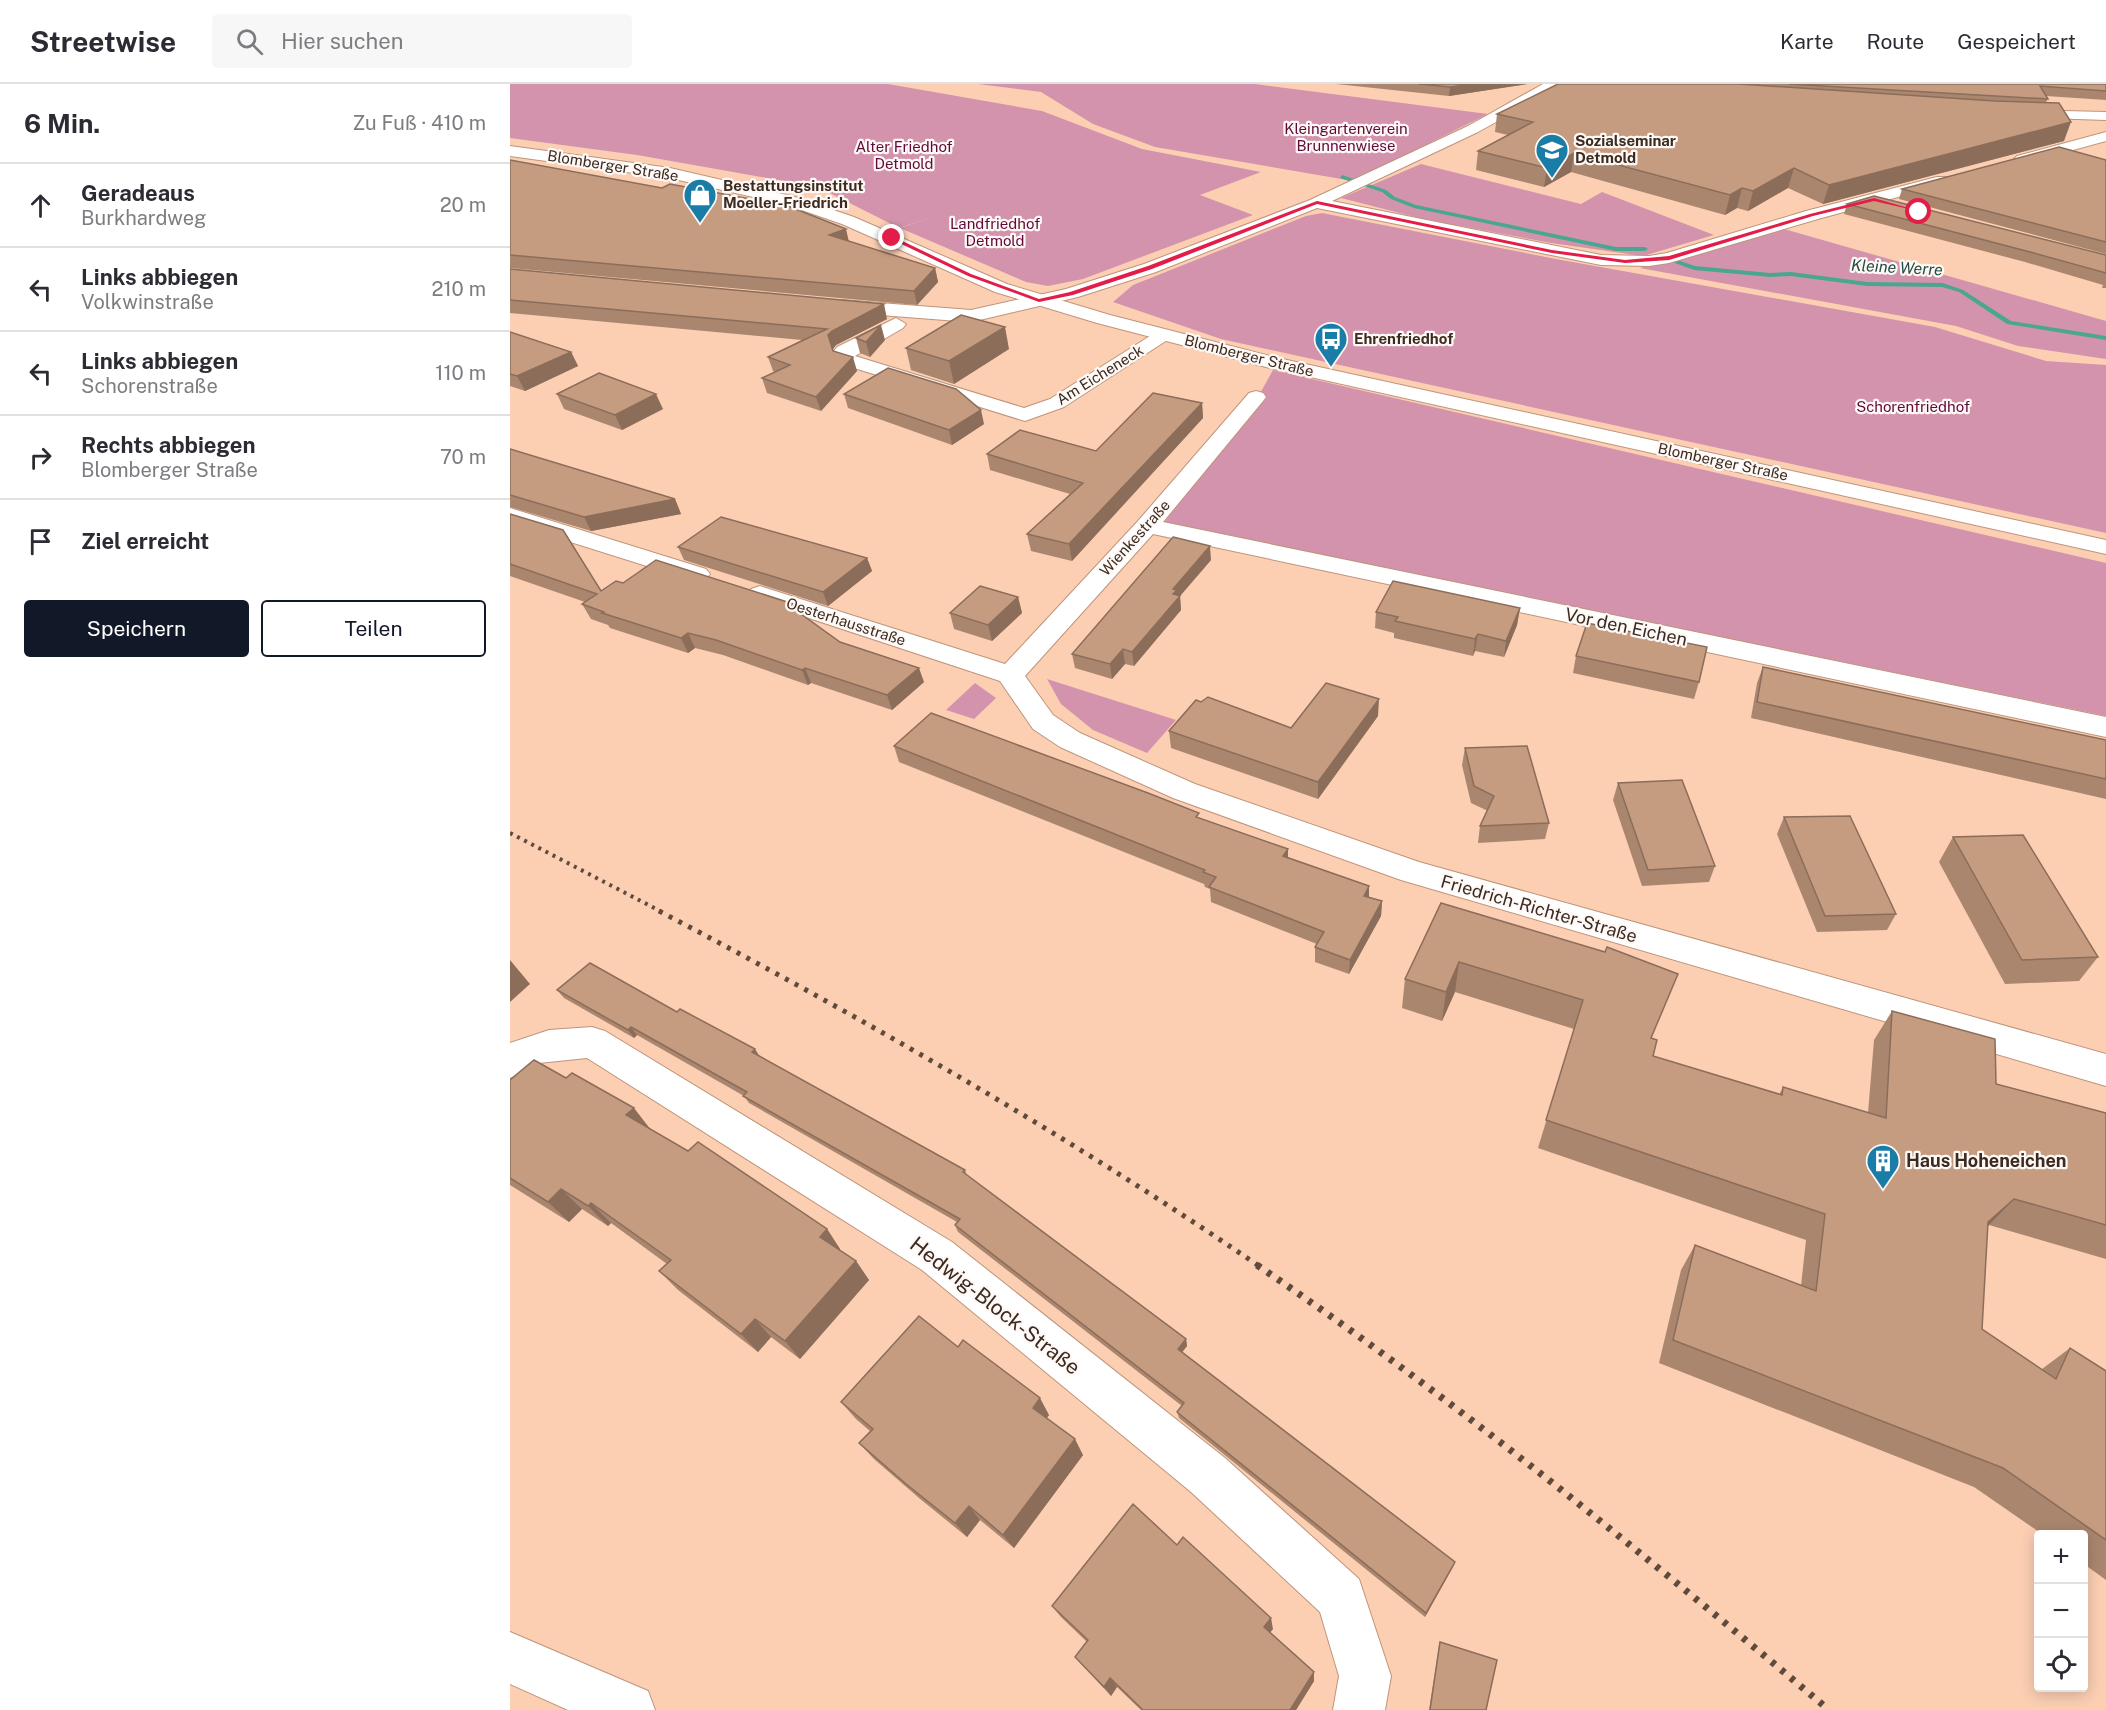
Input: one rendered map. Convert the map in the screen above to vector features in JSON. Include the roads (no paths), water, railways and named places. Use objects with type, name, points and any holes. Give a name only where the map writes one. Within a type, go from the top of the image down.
[{"type":"street","points":[[824,304],[971,316],[1071,293],[1150,268],[1317,203],[1473,129],[1547,88],[1550,84]]},
{"type":"street","points":[[2012,113],[2106,116]]},
{"type":"street","points":[[2001,165],[2106,136]]},
{"type":"street","points":[[2056,150],[2081,157]]},
{"type":"street","name":"Blomberger Straße","points":[[510,151],[686,178],[824,211],[892,238],[999,288],[1165,335],[1288,366],[2106,547]]},
{"type":"street","points":[[1317,203],[1552,251],[1625,261],[1669,258],[1812,215],[1956,177]]},
{"type":"street","points":[[1874,200],[1908,209]]},
{"type":"street","name":"Am Eicheneck","points":[[917,313],[844,351],[845,359],[1025,415],[1057,403],[1165,335]]},
{"type":"street","name":"Wienkestraße","points":[[1010,675],[1147,526],[1257,397]]},
{"type":"street","name":"Oesterhausstraße","points":[[510,515],[1010,675]]},
{"type":"street","name":"Vor den Eichen","points":[[1147,526],[2106,727]]},
{"type":"street","name":"Friedrich-Richter-Straße","points":[[1010,675],[1043,722],[1070,740],[1184,791],[1412,872],[1930,1022],[2106,1070]]},
{"type":"street","name":"Hedwig-Block-Straße","points":[[510,1062],[516,1057],[551,1045],[592,1042],[937,1256],[1208,1475],[1341,1598],[1365,1676],[1359,1710]]},
{"type":"street","points":[[510,1658],[629,1710]]},
{"type":"waterway","name":"Kleine Werre","points":[[1342,177],[1384,191],[1393,198],[1414,206],[1616,249],[1645,249]]},
{"type":"waterway","name":"Kleine Werre","points":[[1677,262],[1694,268],[1770,275],[1791,274],[1867,284],[1943,285],[1961,291],[2009,323],[2106,338]]},
{"type":"railway","points":[[510,833],[662,912]]},
{"type":"railway","points":[[659,911],[889,1036],[964,1080],[1113,1170],[1259,1266]]},
{"type":"railway","points":[[1257,1265],[1405,1370],[1549,1480],[1829,1710]]},
{"type":"place","name":"Sozialseminar Detmold","points":[[1552,179]]},
{"type":"place","name":"Bestattungsinstitut Moeller-Friedrich","points":[[700,224]]},
{"type":"place","name":"Ehrenfriedhof","points":[[1331,368]]},
{"type":"place","name":"Haus Hoheneichen","points":[[1883,1190]]},
{"type":"park label","name":"Kleingartenverein Brunnenwiese","points":[[1346,138]]},
{"type":"park label","name":"Alter Friedhof Detmold","points":[[904,156]]},
{"type":"park label","name":"Landfriedhof Detmold","points":[[995,232]]},
{"type":"park label","name":"Schorenfriedhof","points":[[1913,407]]}]
